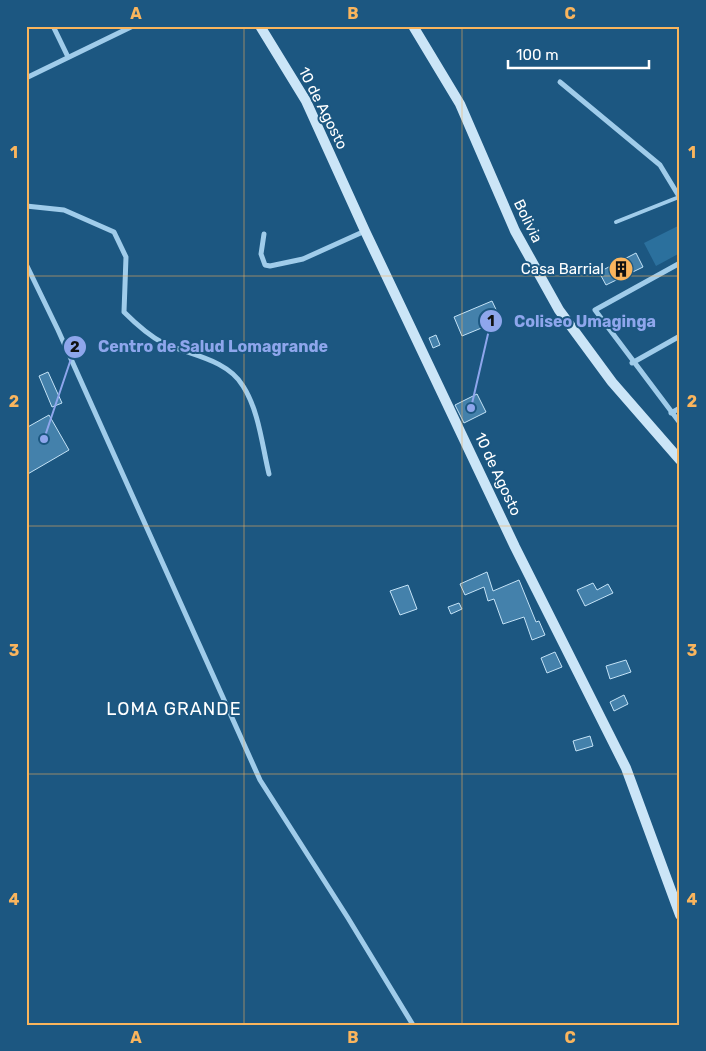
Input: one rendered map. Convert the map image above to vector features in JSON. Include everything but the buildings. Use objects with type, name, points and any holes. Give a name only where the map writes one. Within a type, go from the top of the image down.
[{"type":"street","points":[[53,26],[68,57]]},
{"type":"street","points":[[26,78],[133,26]]},
{"type":"street","name":"10 de Agosto","points":[[260,26],[306,101],[365,231],[515,547],[626,768],[680,915]]},
{"type":"street","name":"Bolivia","points":[[413,26],[460,104],[515,231],[560,310],[612,382],[680,460]]},
{"type":"street","points":[[560,82],[660,165],[680,198]]},
{"type":"street","points":[[26,206],[64,210],[114,232],[126,257],[124,312],[146,332],[164,343],[211,360],[228,370],[243,384],[253,405],[268,474]]},
{"type":"street","points":[[264,234],[262,260],[265,265],[270,266],[302,258],[365,231]]},
{"type":"street","points":[[680,263],[595,310],[632,363],[680,423]]},
{"type":"street","points":[[26,264],[58,330],[260,780],[348,918],[413,1025]]},
{"type":"street","points":[[632,363],[680,336]]},
{"type":"street","points":[[671,413],[680,408]]},
{"type":"lane","points":[[616,222],[680,198]]},
{"type":"shaded area","points":[[680,225],[680,253],[656,266],[644,243]]},
{"type":"place","name":"Casa Barrial","points":[[621,269]]},
{"type":"place","name":"Coliseo Umaginga","points":[[471,408]]},
{"type":"place","name":"Centro de Salud Lomagrande","points":[[44,439]]},
{"type":"district","name":"LOMA GRANDE","points":[[174,709]]}]
